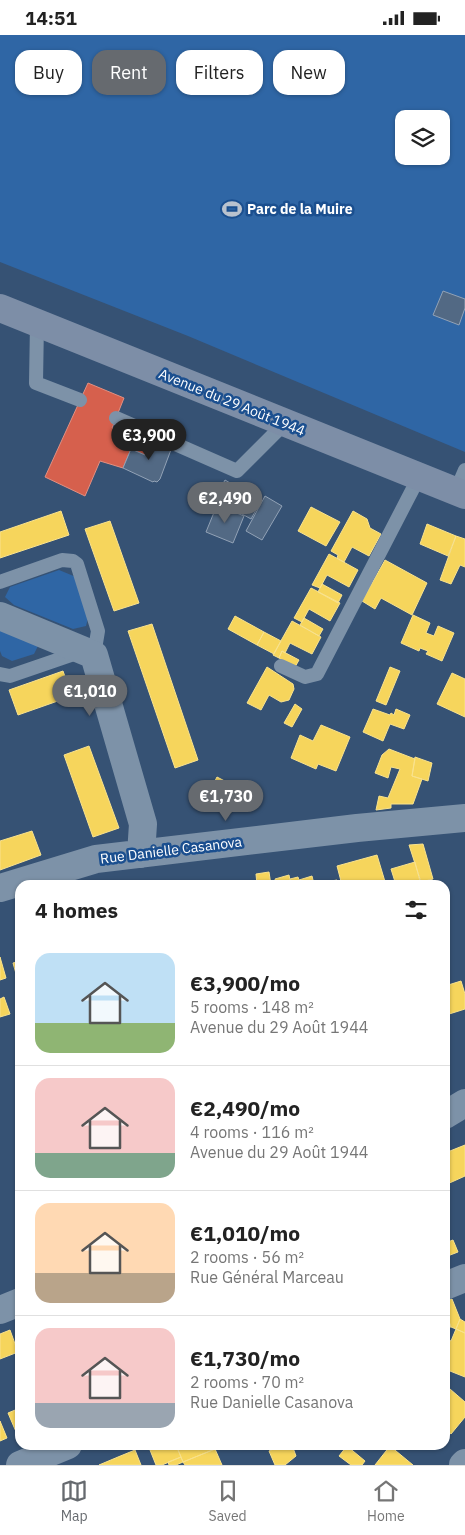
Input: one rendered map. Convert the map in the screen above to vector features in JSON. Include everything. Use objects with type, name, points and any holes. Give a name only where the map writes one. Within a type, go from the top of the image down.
[{"type":"main road","name":"Avenue du 29 Août 1944","points":[[0,308],[419,477],[462,485]]},
{"type":"street","points":[[0,616],[89,653],[143,824],[141,853]]},
{"type":"street","name":"Rue Danielle Casanova","points":[[26,880],[96,859],[357,828],[465,818]]},
{"type":"street","name":"Rue Danielle Casanova","points":[[0,888],[15,883]]},
{"type":"street","points":[[450,1112],[465,1103]]},
{"type":"street","points":[[450,1284],[465,1278]]},
{"type":"street","points":[[0,1310],[15,1304]]},
{"type":"street","points":[[20,1465],[56,1450]]},
{"type":"lane","points":[[37,323],[36,383],[80,400]]},
{"type":"lane","points":[[116,418],[237,471],[285,423]]},
{"type":"lane","points":[[281,666],[305,677],[317,674],[419,477]]},
{"type":"lane","points":[[0,582],[62,560],[72,561],[77,564],[98,631],[89,653],[10,676],[0,674]]},
{"type":"shaded area","name":"Parc de la Muire","points":[[0,35],[465,35],[465,452],[188,336],[0,262]]},
{"type":"shaded area","points":[[59,570],[76,577],[89,614],[86,626],[73,629],[14,605],[5,597],[10,587]]},
{"type":"shaded area","points":[[0,630],[38,646],[34,654],[12,661],[2,656],[0,651]]},
{"type":"building: Homes","points":[[311,507],[340,522],[326,546],[298,531]]},
{"type":"building: Homes","points":[[61,511],[69,535],[0,558],[0,532]]},
{"type":"building: Homes","points":[[353,511],[367,519],[370,528],[381,534],[369,556],[352,547],[344,562],[331,551]]},
{"type":"building: Homes","points":[[110,521],[139,603],[114,611],[85,529]]},
{"type":"building: Homes","points":[[427,524],[456,536],[448,556],[420,544]]},
{"type":"building: Homes","points":[[456,536],[465,539],[465,567],[460,565],[451,584],[440,580]]},
{"type":"building: Homes","points":[[329,554],[358,570],[349,587],[327,575],[320,588],[312,585]]},
{"type":"building: Homes","points":[[385,560],[427,583],[412,615],[381,598],[375,609],[362,601]]},
{"type":"building: Homes","points":[[322,584],[342,595],[338,603],[318,592]]},
{"type":"building: Homes","points":[[311,588],[340,603],[330,621],[309,609],[302,622],[294,618]]},
{"type":"building: Homes","points":[[413,615],[430,623],[426,633],[434,636],[438,626],[454,633],[442,661],[426,654],[428,651],[420,648],[419,651],[401,643]]},
{"type":"building: Homes","points":[[235,616],[264,632],[257,645],[228,629]]},
{"type":"building: Homes","points":[[304,618],[323,629],[319,636],[300,625]]},
{"type":"building: Homes","points":[[292,621],[321,637],[312,654],[290,643],[285,653],[282,651],[279,658],[273,655]]},
{"type":"building: Homes","points":[[152,624],[198,760],[175,768],[128,631]]},
{"type":"building: Homes","points":[[264,632],[281,641],[274,654],[257,645]]},
{"type":"building: Homes","points":[[282,651],[299,660],[295,667],[279,658]]},
{"type":"building: Homes","points":[[267,667],[293,684],[294,689],[289,700],[281,702],[269,695],[261,710],[247,703]]},
{"type":"building: Homes","points":[[390,667],[400,671],[386,705],[376,701]]},
{"type":"building: Homes","points":[[63,671],[72,696],[18,715],[9,690]]},
{"type":"building: Homes","points":[[452,673],[465,679],[465,717],[437,704]]},
{"type":"building: Homes","points":[[295,704],[302,709],[292,727],[284,723]]},
{"type":"building: Homes","points":[[373,709],[394,715],[396,709],[410,715],[404,729],[390,724],[383,741],[363,732]]},
{"type":"building: Homes","points":[[321,725],[350,737],[336,771],[318,764],[316,769],[291,758],[300,735],[313,741]]},
{"type":"building: Homes","points":[[89,746],[119,828],[93,837],[64,755]]},
{"type":"building: Homes","points":[[389,749],[415,759],[412,776],[422,779],[413,804],[391,804],[391,808],[376,810],[379,796],[388,798],[400,769],[391,767],[388,778],[375,773],[382,755]]},
{"type":"building: Homes","points":[[415,757],[432,763],[428,781],[412,776]]},
{"type":"building: Homes","points":[[217,777],[244,791],[232,812],[206,798]]},
{"type":"building: Homes","points":[[32,831],[41,855],[0,870],[0,841]]},
{"type":"building: Homes","points":[[423,844],[433,879],[420,880],[409,845]]},
{"type":"building: Homes","points":[[377,855],[384,880],[341,880],[337,866]]},
{"type":"building: Homes","points":[[415,862],[420,880],[394,880],[391,869]]},
{"type":"building: Homes","points":[[269,872],[270,880],[257,880],[256,874]]},
{"type":"building: Homes","points":[[289,875],[290,880],[275,880]]},
{"type":"building: Homes","points":[[312,876],[313,880],[299,880]]},
{"type":"building: Homes","points":[[298,877],[299,880],[290,880],[290,879]]},
{"type":"building: Homes","points":[[0,957],[6,978],[0,980]]},
{"type":"building: Homes","points":[[461,981],[465,994],[465,1009],[450,1014],[450,984]]},
{"type":"building: Homes","points":[[4,997],[10,1014],[0,1017],[0,999]]},
{"type":"building: Homes","points":[[465,1145],[465,1176],[450,1183],[450,1151]]},
{"type":"building: Homes","points":[[453,1240],[458,1252],[450,1255],[450,1241]]},
{"type":"building: Homes","points":[[452,1299],[460,1319],[456,1329],[450,1324],[450,1300]]},
{"type":"building: Homes","points":[[460,1319],[465,1322],[465,1333],[456,1329]]},
{"type":"building: Homes","points":[[456,1329],[465,1333],[465,1377],[450,1371],[451,1341]]},
{"type":"building: Homes","points":[[10,1330],[15,1344],[15,1353],[0,1359],[0,1334]]},
{"type":"building: Homes","points":[[450,1389],[465,1402],[465,1417],[451,1434]]},
{"type":"building: Homes","points":[[15,1410],[15,1429],[8,1413]]},
{"type":"building: Homes","points":[[0,1421],[7,1438],[0,1441]]},
{"type":"building: Homes","points":[[135,1450],[141,1465],[99,1465],[118,1457]]},
{"type":"building: Homes","points":[[150,1450],[178,1450],[181,1457],[162,1465],[156,1465]]},
{"type":"building: Homes","points":[[178,1450],[213,1450],[183,1462]]},
{"type":"building: Homes","points":[[215,1450],[222,1465],[185,1465],[183,1462]]},
{"type":"building: Homes","points":[[294,1450],[296,1456],[285,1465],[275,1465],[269,1451]]},
{"type":"building: Homes","points":[[344,1450],[352,1450],[365,1461],[362,1465],[351,1465],[339,1456]]},
{"type":"building: Homes","points":[[387,1450],[395,1450],[413,1465],[375,1465]]},
{"type":"building: Homes","points":[[181,1457],[183,1462],[169,1465],[168,1462]]},
{"type":"building: Shops","points":[[88,383],[124,398],[112,428],[150,443],[145,455],[131,449],[123,468],[100,461],[85,496],[45,477]]},
{"type":"building: Other","points":[[443,291],[465,299],[465,308],[459,325],[433,315]]},
{"type":"building: Other","points":[[152,439],[172,447],[160,479],[157,482],[153,482],[123,468],[131,449],[145,455]]},
{"type":"building: Other","points":[[225,480],[261,501],[251,519],[215,499]]},
{"type":"building: Other","points":[[265,496],[282,506],[262,540],[246,531]]},
{"type":"building: Other","points":[[217,505],[244,516],[233,543],[206,532]]},
{"type":"place","name":"Parc de la Muire","points":[[232,209]]}]
